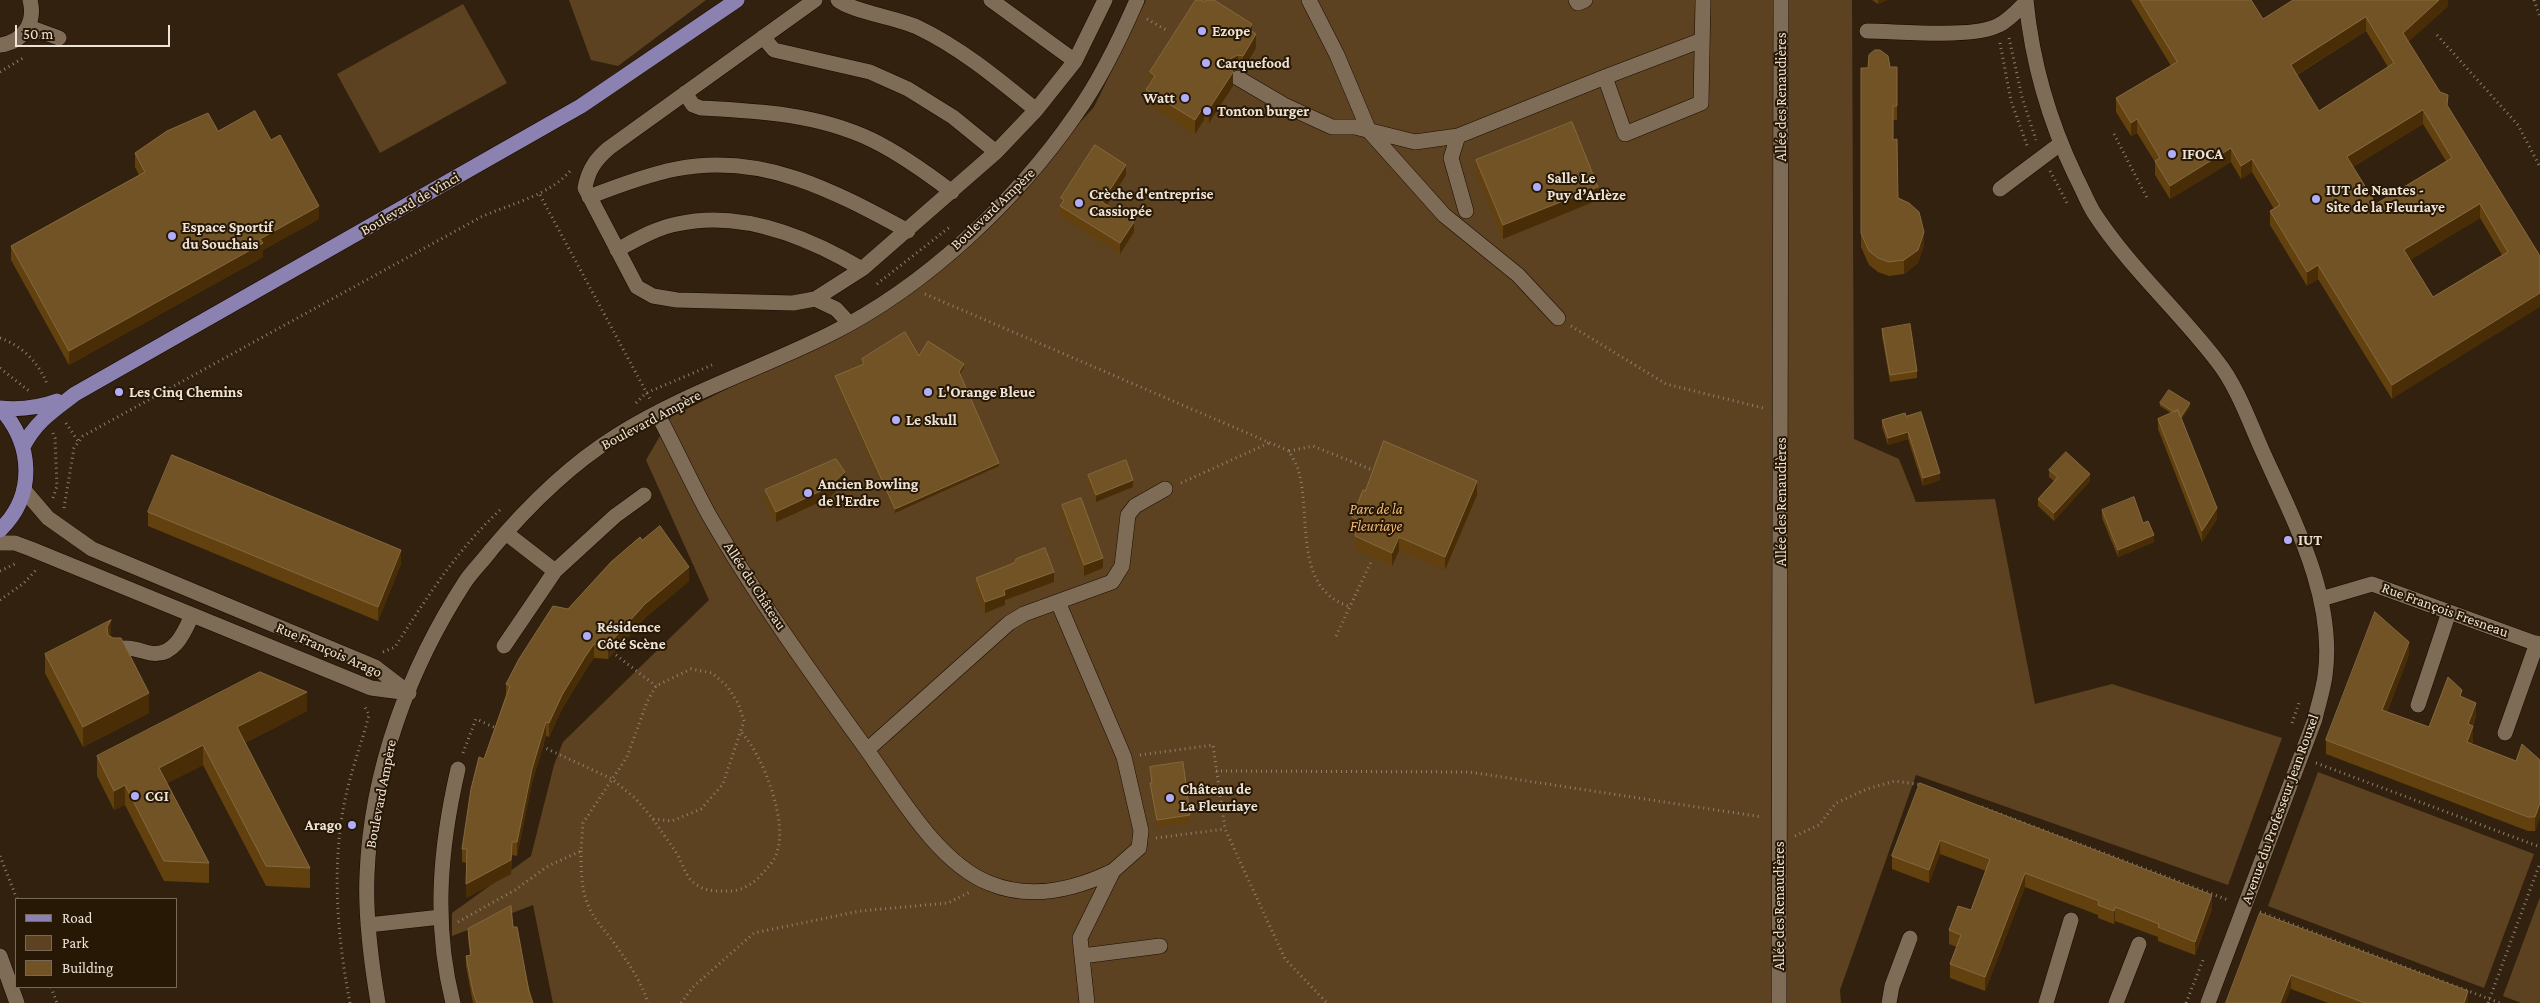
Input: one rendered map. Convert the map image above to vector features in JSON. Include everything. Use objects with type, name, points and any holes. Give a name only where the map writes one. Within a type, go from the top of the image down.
[{"type":"main road","name":"Boulevard de Vinci","points":[[23,446],[31,431],[55,405],[581,106],[737,0]]},
{"type":"main road","name":"Boulevard de Vinci","points":[[0,408],[18,410],[55,405]]},
{"type":"main road","points":[[0,408],[13,424],[23,446],[26,467],[24,490],[13,514],[0,530]]},
{"type":"street","points":[[1,46],[22,36],[29,27],[32,17],[30,0]]},
{"type":"street","points":[[815,0],[595,160],[586,179],[585,188],[637,287],[653,296],[677,300],[792,304],[815,299],[862,269],[908,231],[996,152],[1036,110],[1075,61],[1105,0]]},
{"type":"street","points":[[838,0],[853,8],[915,26],[938,37],[973,60],[1036,110]]},
{"type":"street","points":[[991,0],[1075,61]]},
{"type":"street","name":"Boulevard Ampère","points":[[378,1003],[368,925],[367,875],[373,818],[392,732],[425,652],[465,582],[506,533],[556,481],[617,435],[657,414],[849,323],[912,283],[986,218],[1026,178],[1051,148],[1078,112],[1101,73],[1137,0]]},
{"type":"street","points":[[1309,0],[1337,55],[1369,131],[1444,215],[1518,275],[1558,318]]},
{"type":"street","points":[[1576,0],[1578,3],[1585,0]]},
{"type":"street","points":[[1605,77],[1625,134],[1701,104],[1703,0]]},
{"type":"street","name":"Allée des Renaudières","points":[[1779,1003],[1781,0]]},
{"type":"street","points":[[1867,31],[1965,32],[2002,23],[2026,1]]},
{"type":"street","name":"Avenue du Professeur Jean Rouxel","points":[[2026,1],[2042,92],[2060,144],[2093,212],[2154,291],[2218,362],[2244,408],[2272,470],[2304,549],[2321,599],[2325,638],[2325,675],[2315,719],[2208,1003]]},
{"type":"street","points":[[29,27],[59,38]]},
{"type":"street","points":[[764,37],[774,50],[870,72],[902,86],[953,117],[996,152]]},
{"type":"street","points":[[1238,78],[1284,105],[1332,127],[1355,127],[1416,142],[1458,136],[1702,40]]},
{"type":"street","points":[[686,93],[693,105],[700,108],[784,114],[844,129],[871,139],[895,152],[952,192]]},
{"type":"street","points":[[1458,136],[1451,158],[1466,211]]},
{"type":"street","points":[[2000,188],[2060,144]]},
{"type":"street","points":[[589,197],[620,185],[676,169],[699,166],[738,166],[796,176],[827,188],[908,231]]},
{"type":"street","points":[[617,250],[667,226],[715,220],[765,227],[792,234],[862,269]]},
{"type":"street","points":[[815,299],[836,309],[849,323]]},
{"type":"street","name":"Allée du Château","points":[[657,414],[709,513],[744,572],[838,712],[917,821],[951,857],[970,873],[988,883],[1008,889],[1046,892],[1084,884],[1113,871],[1134,853],[1141,840]]},
{"type":"street","points":[[867,750],[1009,623],[1024,614],[1112,582],[1122,566],[1128,515],[1135,506],[1166,489]]},
{"type":"street","name":"Rue François Arago","points":[[24,490],[43,514],[58,527],[92,549],[375,667],[409,693]]},
{"type":"street","points":[[504,646],[555,571],[596,532],[644,495]]},
{"type":"street","points":[[506,533],[555,571]]},
{"type":"street","name":"Rue François Arago","points":[[0,543],[15,544],[45,554],[371,688],[409,693]]},
{"type":"street","name":"Rue François Fresneau","points":[[2321,599],[2372,584],[2539,644]]},
{"type":"street","points":[[1058,602],[1124,757],[1138,812],[1141,840]]},
{"type":"street","points":[[2418,705],[2449,612]]},
{"type":"street","points":[[116,649],[129,646],[152,654],[170,649],[181,639],[192,614]]},
{"type":"street","points":[[2505,733],[2539,644]]},
{"type":"street","points":[[453,1003],[442,924],[443,843],[458,769]]},
{"type":"street","name":"Allée du Château","points":[[1087,1003],[1080,938],[1113,871]]},
{"type":"street","points":[[2046,1003],[2070,920]]},
{"type":"street","points":[[368,925],[442,924]]},
{"type":"street","points":[[1889,1003],[1892,986],[1910,938]]},
{"type":"street","points":[[2116,1003],[2139,944]]},
{"type":"street","points":[[1082,956],[1160,946]]},
{"type":"street","points":[[0,956],[17,1003]]},
{"type":"street","points":[[2112,1003],[2124,1003]]},
{"type":"path","points":[[2534,0],[2540,17]]},
{"type":"path","points":[[2002,23],[2039,161]]},
{"type":"path","points":[[2002,23],[2011,101],[2039,161],[2072,211]]},
{"type":"path","points":[[2437,35],[2518,125],[2540,167]]},
{"type":"path","points":[[2114,134],[2148,200]]},
{"type":"path","points":[[58,527],[65,506],[74,448],[78,441],[233,353],[481,217],[540,194],[657,414]]},
{"type":"path","points":[[882,252],[922,293],[1272,442],[1289,451],[1298,467],[1306,539],[1318,584],[1328,596],[1348,606]]},
{"type":"path","points":[[1558,318],[1666,384],[1781,413]]},
{"type":"path","points":[[0,338],[13,342],[32,358],[45,378],[55,405],[78,441]]},
{"type":"path","points":[[633,406],[646,393]]},
{"type":"path","points":[[1166,489],[1272,442]]},
{"type":"path","points":[[1289,451],[1314,446],[1375,471]]},
{"type":"path","points":[[379,654],[395,646],[448,566],[479,529],[506,504]]},
{"type":"path","points":[[0,600],[24,583],[35,572],[45,554]]},
{"type":"path","points":[[1336,636],[1348,606],[1371,562]]},
{"type":"path","points":[[616,655],[656,686]]},
{"type":"path","points":[[648,1003],[639,980],[613,941],[601,928],[588,905],[582,880],[580,852],[583,824],[627,757],[647,702],[656,686],[691,669],[712,673],[727,686],[738,703],[744,721],[722,784],[701,809],[672,821],[654,819]]},
{"type":"path","points":[[2290,731],[2301,696]]},
{"type":"path","points":[[350,1003],[338,899],[338,857],[346,796],[369,715],[362,700]]},
{"type":"path","points":[[458,769],[476,719],[505,732]]},
{"type":"path","points":[[532,742],[612,779],[636,799],[654,819],[676,852],[686,875],[697,886],[712,891],[735,891],[754,882],[773,863],[778,850],[776,802],[753,745],[740,732]]},
{"type":"path","points":[[1124,757],[1213,745],[1225,829],[1285,959],[1327,1003]]},
{"type":"path","points":[[2301,757],[2540,847]]},
{"type":"path","points":[[1216,770],[1469,772],[1780,820]]},
{"type":"path","points":[[1780,844],[1819,825],[1836,803],[1867,789],[1895,781],[1925,785]]},
{"type":"path","points":[[1980,806],[2488,1001],[2500,1003]]},
{"type":"path","points":[[1141,840],[1225,829]]},
{"type":"path","points":[[442,924],[515,890],[548,866],[580,852]]},
{"type":"path","points":[[0,856],[17,898]]},
{"type":"path","points":[[2488,1001],[2540,863]]},
{"type":"path","points":[[681,1003],[694,986],[754,933],[860,911],[948,903],[988,883]]},
{"type":"path","points":[[2224,907],[2230,891]]},
{"type":"path","points":[[2186,1003],[2204,958]]},
{"type":"path","points":[[51,988],[57,1003]]},
{"type":"green space","points":[[569,0],[706,0],[618,66],[591,60]]},
{"type":"green space","name":"Parc de la Fleuriaye","points":[[1146,0],[1852,0],[1854,439],[1899,459],[1916,502],[1995,499],[2035,704],[2112,684],[2282,738],[2228,885],[1916,775],[1840,990],[1841,1003],[553,1003],[533,905],[452,936],[452,913],[531,856],[554,765],[563,742],[709,600],[646,460],[671,417],[735,385],[956,258],[1094,107]]},
{"type":"green space","points":[[463,4],[507,83],[380,153],[337,74]]},
{"type":"green space","points":[[2318,772],[2534,854],[2484,988],[2268,906]]},
{"type":"green space","points":[[2540,897],[2540,1003],[2521,1003],[2503,996]]},
{"type":"building","name":"Carquefood","points":[[1196,0],[1205,2],[1206,0],[1214,0],[1252,24],[1249,29],[1256,34],[1243,56],[1238,55],[1230,59],[1229,65],[1233,72],[1209,109],[1204,106],[1195,120],[1146,90],[1155,76],[1150,72]]},
{"type":"building","name":"IUT de Nantes - Site de la Fleuriaye","points":[[2140,0],[2251,0],[2263,19],[2293,0],[2439,0],[2403,33],[2440,92],[2448,95],[2447,105],[2540,256],[2540,293],[2392,385],[2318,265],[2307,272],[2270,211],[2280,205],[2252,159],[2241,166],[2231,148],[2170,186],[2155,161],[2160,158],[2137,119],[2131,123],[2116,98],[2177,62]],"holes":[[[2366,17],[2394,63],[2319,111],[2291,65]],[[2423,110],[2452,158],[2376,204],[2347,157]],[[2480,204],[2508,252],[2433,297],[2404,250]]]},
{"type":"building","points":[[1875,50],[1880,50],[1888,56],[1890,67],[1897,67],[1897,106],[1893,106],[1893,140],[1897,139],[1898,198],[1909,203],[1919,212],[1924,232],[1918,250],[1904,260],[1889,262],[1878,258],[1869,251],[1861,233],[1861,68],[1868,68],[1869,55]]},
{"type":"building","name":"Espace Sportif du Souchais","points":[[255,111],[271,140],[280,135],[319,206],[260,239],[263,243],[69,351],[11,246],[145,172],[135,153],[167,131],[208,113],[218,131]]},
{"type":"building","name":"Salle Le Puy d’Arlèze","points":[[1572,122],[1598,187],[1503,225],[1476,160]]},
{"type":"building","name":"Crèche d'entreprise Cassiopée","points":[[1095,145],[1126,165],[1102,202],[1134,222],[1120,243],[1060,206],[1064,200],[1061,198]]},
{"type":"building","points":[[1910,324],[1917,371],[1890,375],[1882,329]]},
{"type":"building","points":[[905,332],[919,356],[928,341],[964,364],[959,372],[999,463],[895,509],[835,376],[864,364],[862,359]]},
{"type":"building","points":[[2169,390],[2190,403],[2181,417],[2178,410],[2174,412],[2160,403]]},
{"type":"building","points":[[2178,410],[2217,508],[2202,531],[2158,419]]},
{"type":"building","points":[[1921,412],[1940,473],[1923,478],[1908,432],[1888,438],[1882,420],[1905,413],[1906,416]]},
{"type":"building","points":[[1384,441],[1477,481],[1445,557],[1399,537],[1392,553],[1355,536],[1359,520],[1352,517],[1363,490],[1365,491]]},
{"type":"building","points":[[2066,452],[2090,474],[2054,513],[2038,499],[2058,477],[2049,470]]},
{"type":"building","points":[[172,455],[401,550],[378,607],[148,512]]},
{"type":"building","points":[[836,459],[845,472],[829,487],[776,512],[765,490]]},
{"type":"building","points":[[1126,460],[1133,480],[1096,495],[1088,475]]},
{"type":"building","points":[[2134,497],[2143,523],[2148,521],[2154,535],[2118,550],[2102,510]]},
{"type":"building","points":[[1081,498],[1103,558],[1084,565],[1062,505]]},
{"type":"building","points":[[660,526],[689,567],[645,604],[608,645],[594,644],[562,695],[549,723],[546,722],[532,769],[517,842],[512,842],[511,860],[466,884],[467,849],[462,849],[471,789],[479,757],[484,759],[510,686],[506,684],[519,659],[553,606],[568,609],[611,562],[640,537],[642,540]]},
{"type":"building","points":[[1045,548],[1054,572],[1004,590],[1005,595],[985,602],[976,578]]},
{"type":"building","points":[[2375,612],[2409,642],[2382,710],[2429,727],[2448,677],[2462,690],[2460,696],[2476,703],[2468,724],[2473,726],[2467,742],[2516,761],[2522,744],[2540,760],[2540,803],[2535,817],[2528,817],[2326,740]]},
{"type":"building","points":[[111,620],[107,627],[108,635],[113,638],[121,638],[149,693],[83,727],[45,654]]},
{"type":"building","name":"CGI","points":[[260,672],[307,692],[237,727],[310,868],[266,866],[203,745],[159,768],[209,863],[164,861],[125,785],[114,791],[97,756]]},
{"type":"building","name":"Château de La Fleuriaye","points":[[1183,762],[1190,815],[1157,820],[1150,783],[1152,783],[1150,767]]},
{"type":"building","points":[[1920,783],[2212,895],[2195,942],[2158,927],[2159,924],[2115,907],[2114,911],[2098,905],[2099,901],[2025,873],[1985,977],[1950,964],[1961,935],[1949,930],[1958,906],[1971,910],[1990,859],[1940,840],[1929,870],[1892,856]]},
{"type":"building","points":[[511,906],[513,927],[517,927],[529,992],[533,1003],[477,1003],[466,956],[471,955],[468,929]]},
{"type":"building","points":[[2260,913],[2468,991],[2464,1003],[2365,1003],[2291,975],[2280,1003],[2226,1003]]},
{"type":"place","name":"Ezope","points":[[1202,31]]},
{"type":"place","name":"Carquefood","points":[[1206,63]]},
{"type":"place","name":"Watt","points":[[1185,98]]},
{"type":"place","name":"Tonton burger","points":[[1207,111]]},
{"type":"place","name":"IFOCA","points":[[2172,154]]},
{"type":"place","name":"Salle Le Puy d’Arlèze","points":[[1537,187]]},
{"type":"place","name":"IUT de Nantes - Site de la Fleuriaye","points":[[2316,199]]},
{"type":"place","name":"Crèche d'entreprise Cassiopée","points":[[1079,203]]},
{"type":"place","name":"Espace Sportif du Souchais","points":[[172,236]]},
{"type":"place","name":"Les Cinq Chemins","points":[[119,392]]},
{"type":"place","name":"L'Orange Bleue","points":[[928,392]]},
{"type":"place","name":"Le Skull","points":[[896,420]]},
{"type":"place","name":"Ancien Bowling de l'Erdre","points":[[808,493]]},
{"type":"place","name":"IUT","points":[[2288,540]]},
{"type":"place","name":"Résidence Côté Scène","points":[[587,636]]},
{"type":"place","name":"CGI","points":[[135,796]]},
{"type":"place","name":"Château de La Fleuriaye","points":[[1170,798]]},
{"type":"place","name":"Arago","points":[[352,825]]}]
